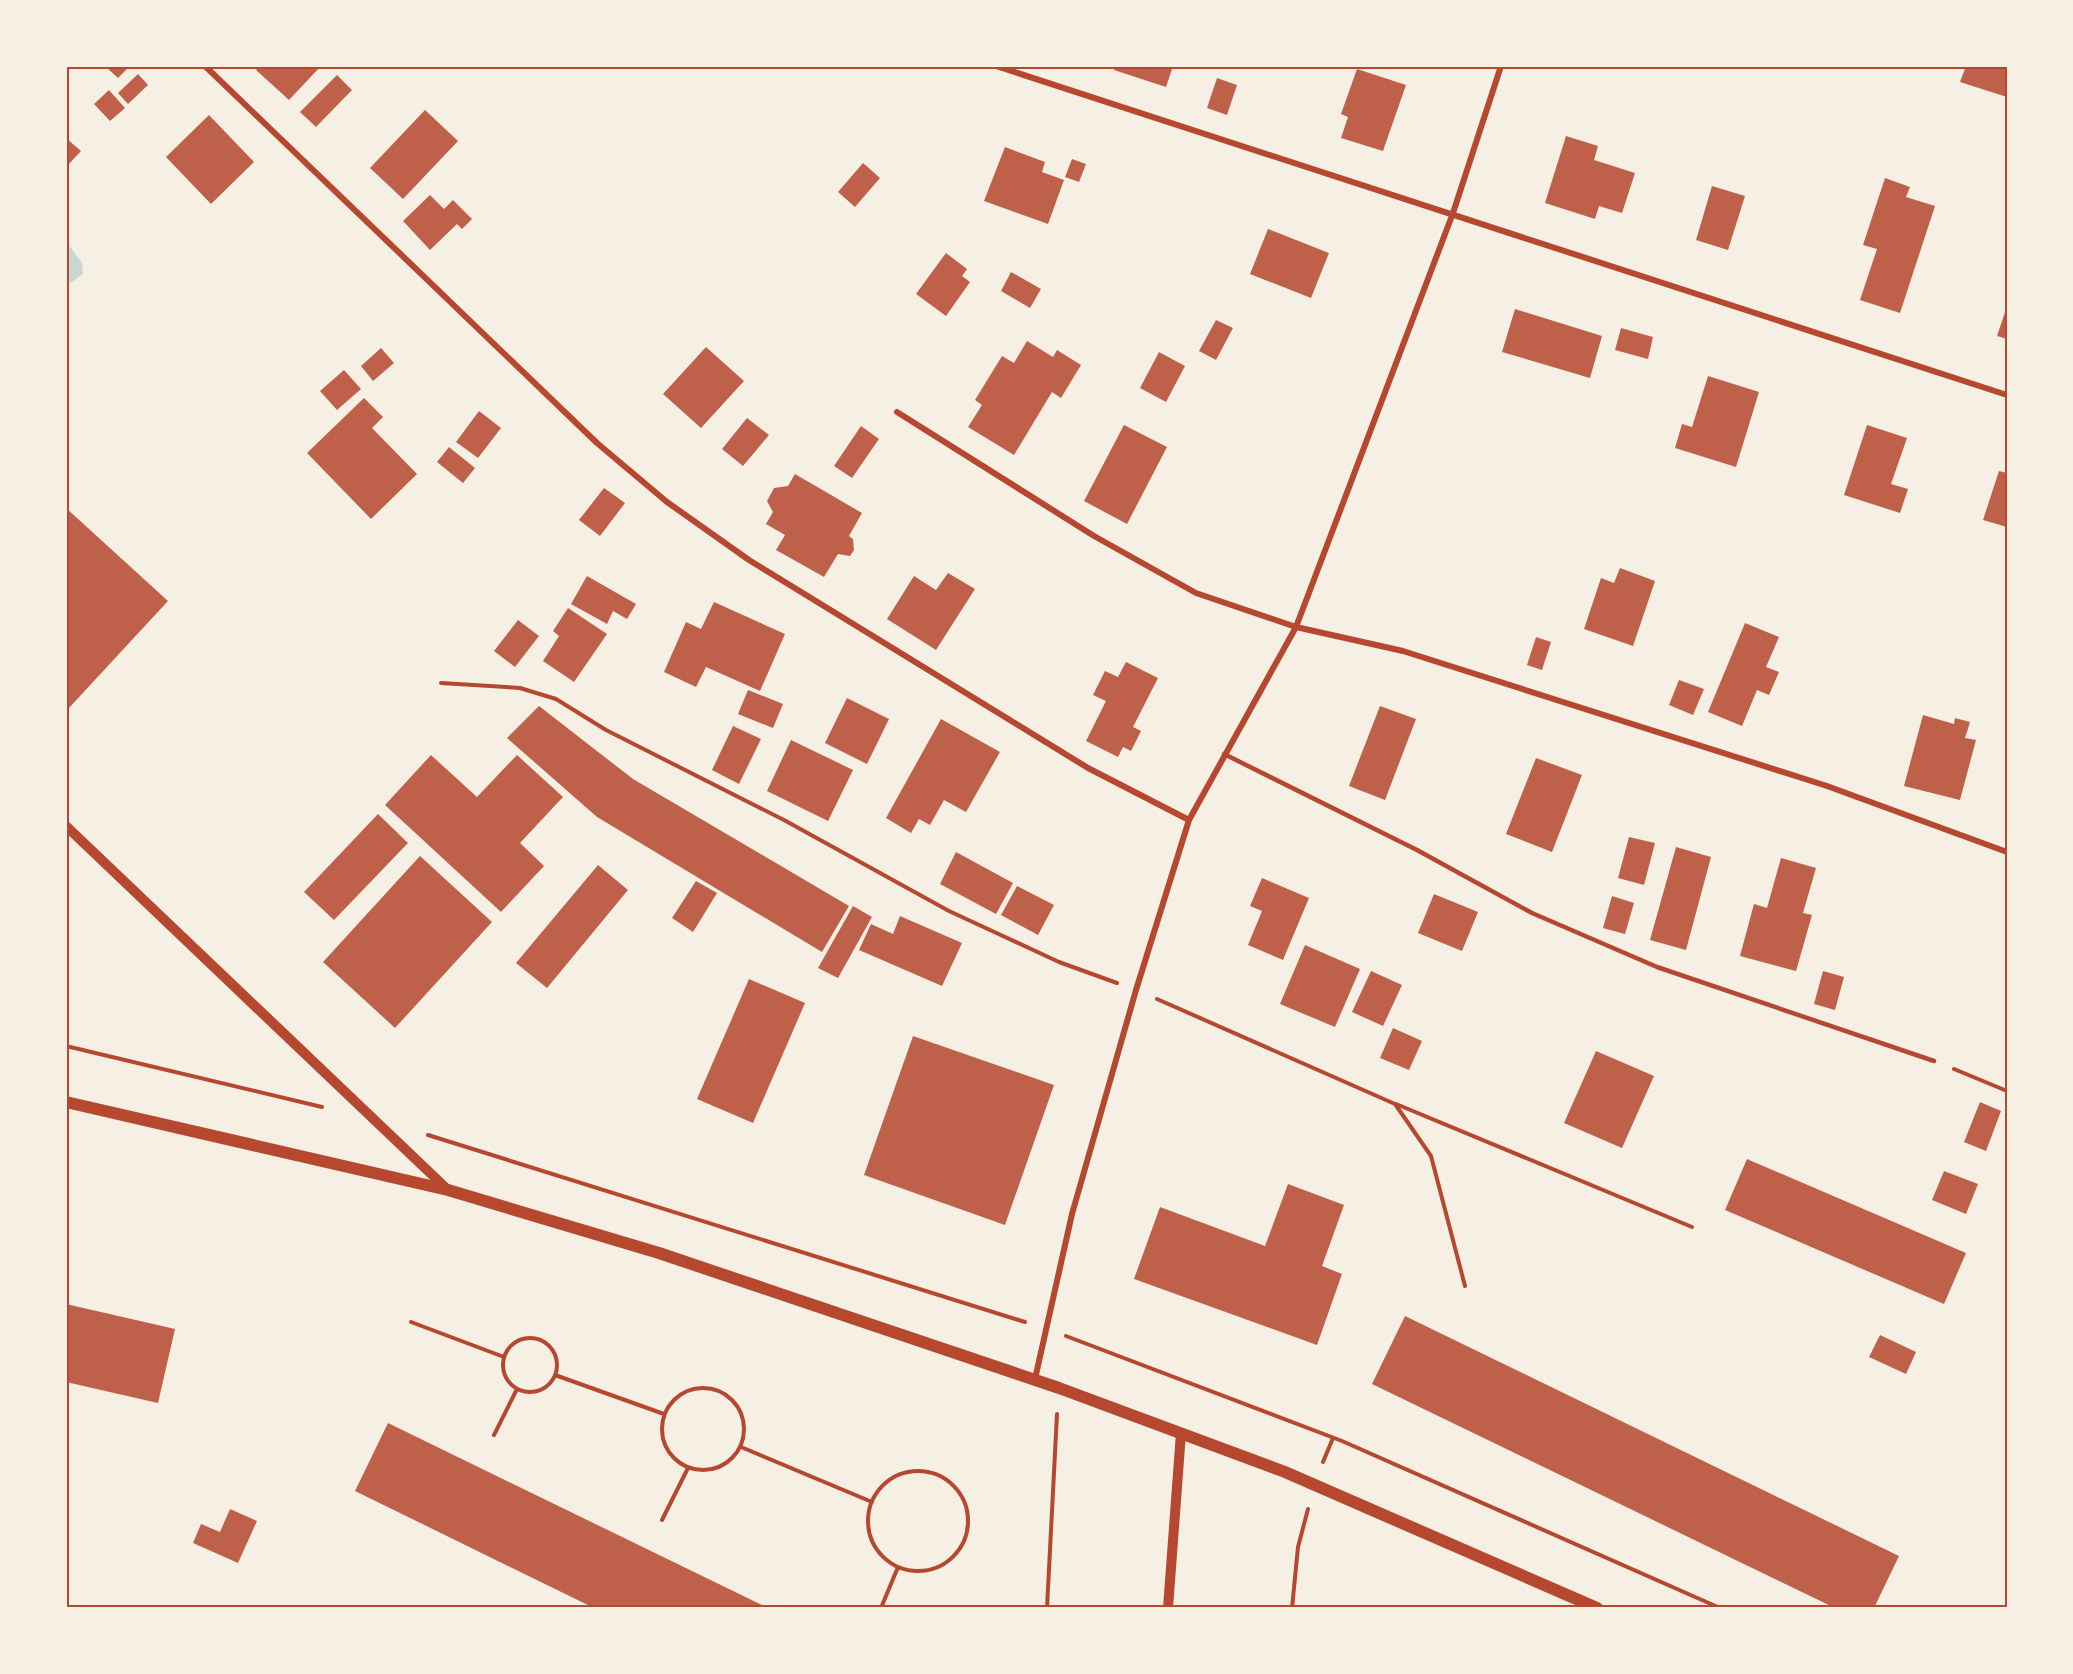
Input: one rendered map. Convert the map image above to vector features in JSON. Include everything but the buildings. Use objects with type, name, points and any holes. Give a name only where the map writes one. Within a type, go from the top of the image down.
[{"type":"main road","points":[[66,1102],[448,1190],[658,1253],[1059,1388],[1180,1433],[1314,1485],[1597,1608]]},
{"type":"street","points":[[205,66],[597,443],[667,502],[749,560],[1078,762],[1190,820]]},
{"type":"street","points":[[996,66],[2007,394]]},
{"type":"street","points":[[1035,1380],[1072,1214],[1137,990],[1190,820],[1224,754],[1296,627],[1453,213],[1501,66]]},
{"type":"street","points":[[897,412],[1094,536],[1196,593],[1296,627],[1403,651],[1693,743],[1827,786],[2007,852]]},
{"type":"street","points":[[66,826],[448,1190]]},
{"type":"street","points":[[1168,1608],[1180,1433]]},
{"type":"lane","points":[[1224,754],[1417,850],[1532,913],[1657,967],[1934,1061]]},
{"type":"path","points":[[441,683],[519,688],[556,699],[606,730],[784,820],[949,911],[1059,962],[1137,990],[1395,1104],[1692,1227]]},
{"type":"path","points":[[66,1046],[329,1108]]},
{"type":"path","points":[[1934,1061],[2007,1091]]},
{"type":"path","points":[[1395,1104],[1431,1156],[1466,1286]]},
{"type":"path","points":[[420,1133],[1046,1328],[1333,1438],[1720,1608]]},
{"type":"path","points":[[411,1322],[504,1357]]},
{"type":"path","points":[[522,1340],[539,1340],[546,1344],[556,1357],[555,1375],[544,1388],[535,1391],[518,1389],[505,1376],[504,1357],[514,1344],[522,1340]]},
{"type":"path","points":[[555,1375],[664,1414]]},
{"type":"path","points":[[1047,1608],[1059,1388]]},
{"type":"path","points":[[494,1435],[518,1389]]},
{"type":"path","points":[[694,1389],[720,1391],[731,1398],[744,1421],[745,1434],[741,1447],[733,1459],[721,1467],[707,1471],[688,1468],[670,1454],[663,1442],[661,1428],[664,1414],[681,1394],[694,1389]]},
{"type":"path","points":[[1292,1608],[1298,1547],[1314,1485],[1333,1438]]},
{"type":"path","points":[[741,1447],[872,1502]]},
{"type":"path","points":[[662,1520],[688,1468]]},
{"type":"path","points":[[910,1472],[927,1472],[942,1477],[956,1488],[965,1502],[968,1519],[966,1536],[959,1551],[947,1563],[932,1570],[915,1571],[898,1567],[885,1559],[869,1533],[868,1517],[872,1502],[881,1488],[894,1478],[910,1472]]},
{"type":"path","points":[[881,1608],[898,1567]]},
{"type":"shaded area","points":[[66,241],[82,263],[83,274],[66,286]]}]
